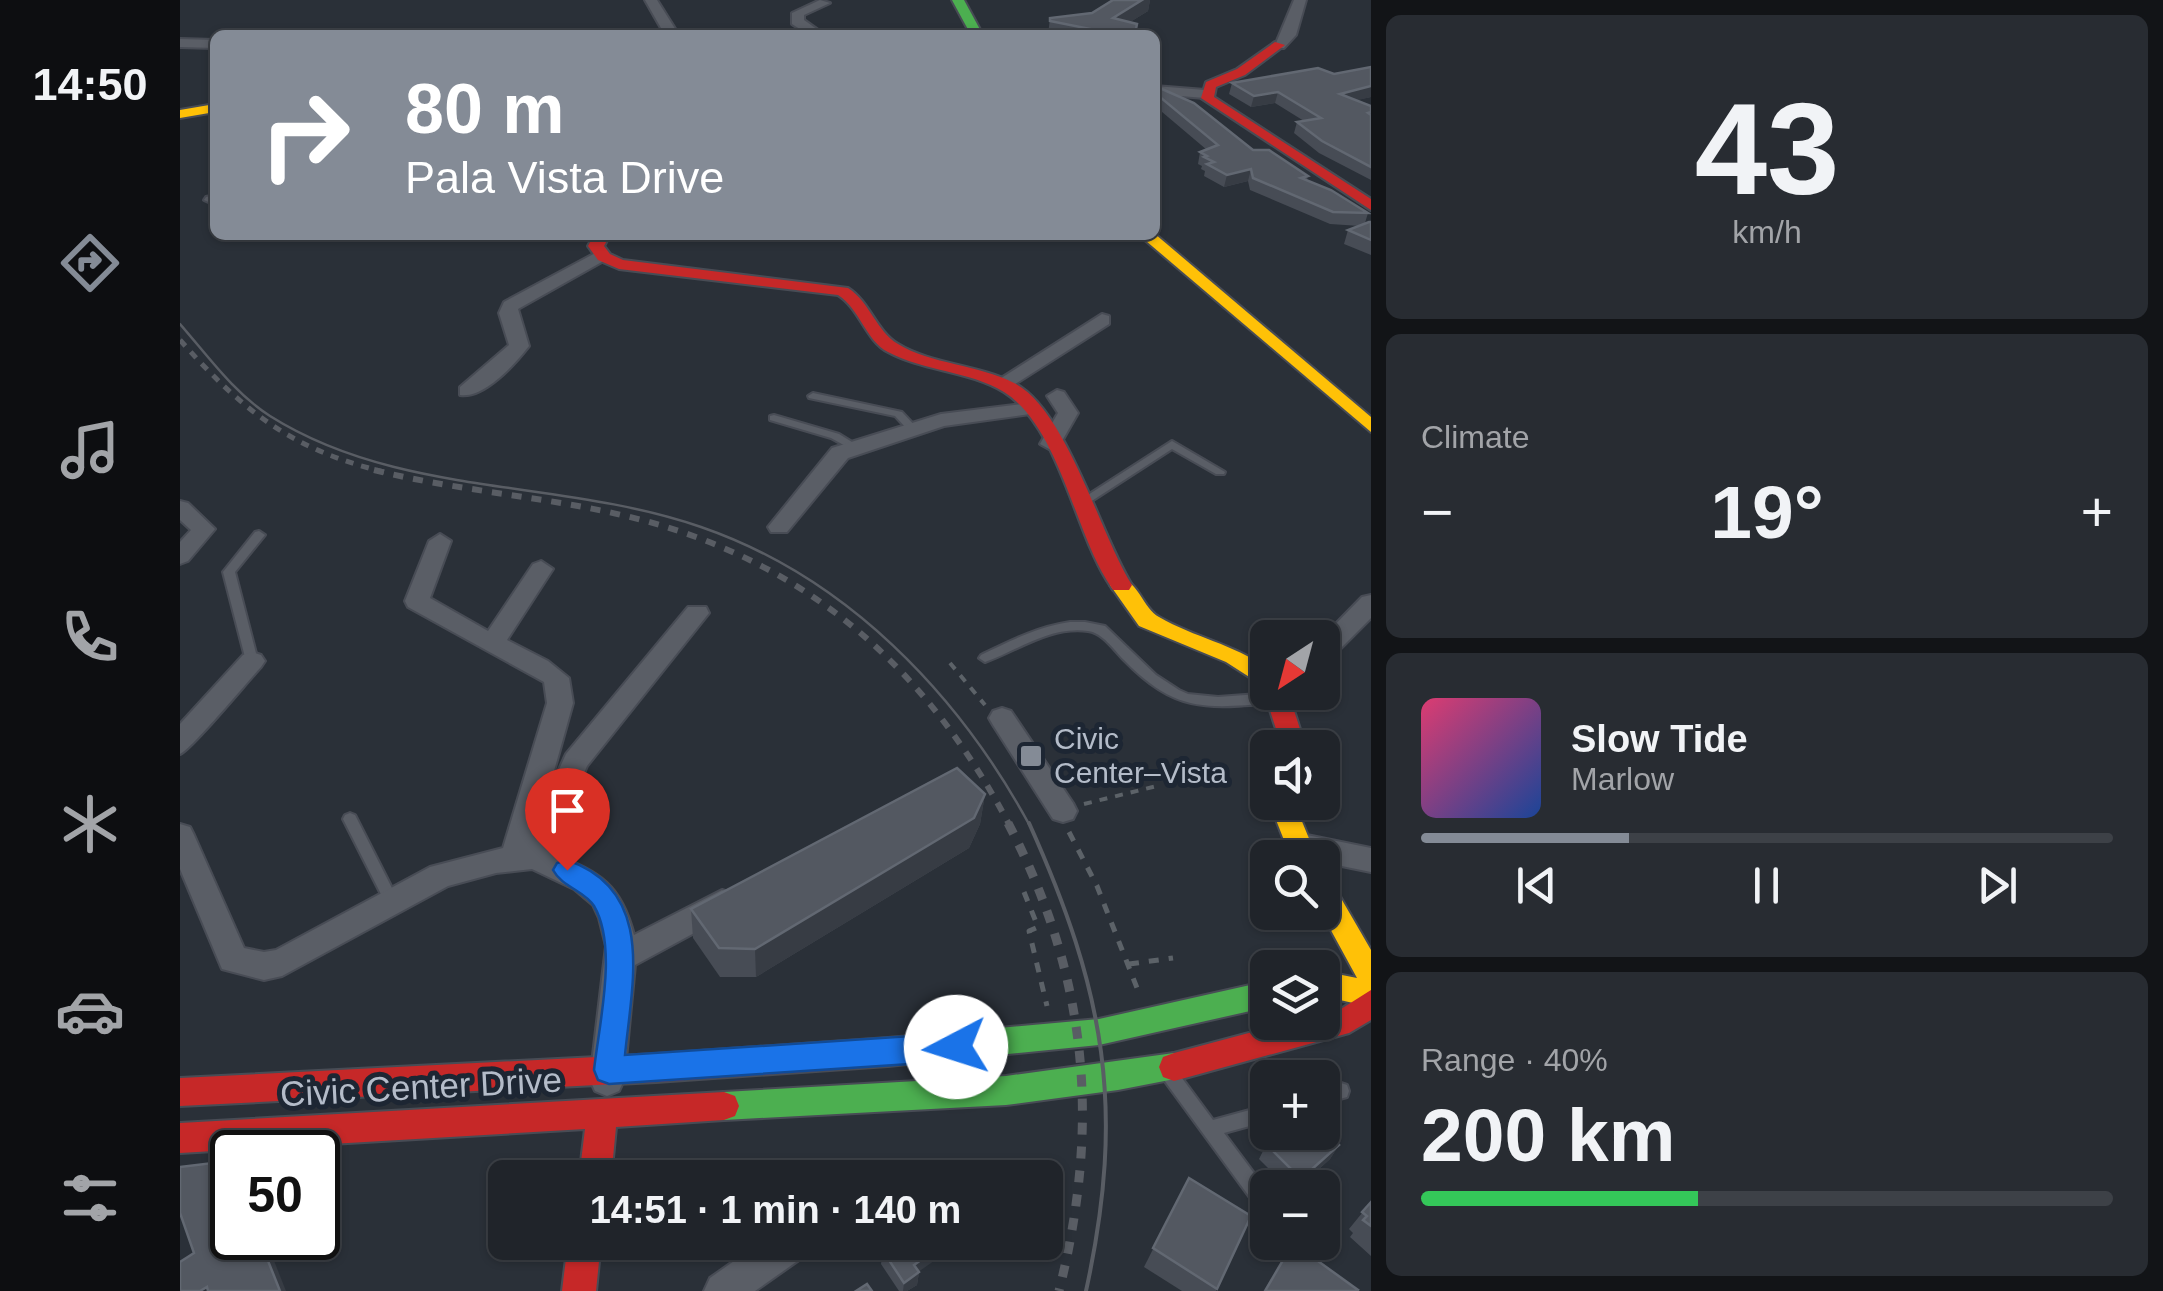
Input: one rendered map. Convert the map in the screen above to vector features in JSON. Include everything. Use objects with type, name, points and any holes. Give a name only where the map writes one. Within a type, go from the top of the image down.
[{"type":"main road","points":[[958,0],[974,30]]},
{"type":"main road","points":[[1279,45],[1240,72],[1210,85],[1206,94],[1370,206]]},
{"type":"main road","points":[[180,114],[210,109]]},
{"type":"main road","points":[[1153,240],[1364,438]]},
{"type":"main road","points":[[601,245],[629,266],[842,290],[862,302],[884,342],[895,350],[1005,382],[1030,409],[1051,444],[1083,502],[1104,562],[1147,621],[1234,656],[1250,669]]},
{"type":"main road","points":[[1340,922],[1370,977]]},
{"type":"main road","points":[[1340,987],[1370,994]]},
{"type":"main road","name":"Civic Center Drive","points":[[180,1092],[609,1070],[1053,1038],[1250,998]]},
{"type":"main road","name":"Civic Center Drive","points":[[180,1138],[602,1112],[922,1099],[1084,1084],[1165,1069],[1349,1020],[1370,1003]]},
{"type":"main road","points":[[597,1160],[602,1112]]},
{"type":"main road","points":[[579,1291],[583,1260]]},
{"type":"street","points":[[652,0],[669,30]]},
{"type":"street","points":[[1279,45],[1289,35],[1300,0]]},
{"type":"street","points":[[810,30],[797,21],[798,14],[824,3]]},
{"type":"street","points":[[180,43],[210,44]]},
{"type":"street","points":[[1160,90],[1206,94]]},
{"type":"street","points":[[467,390],[520,346],[508,313],[510,306],[601,245]]},
{"type":"street","points":[[1005,382],[1102,320]]},
{"type":"street","points":[[1051,444],[1068,413],[1057,396]]},
{"type":"street","points":[[779,526],[828,463],[854,447],[941,420],[1030,409]]},
{"type":"street","points":[[180,508],[204,529],[180,556]]},
{"type":"street","points":[[440,542],[417,602],[445,623],[522,655],[556,678],[560,703],[524,857]]},
{"type":"street","points":[[493,642],[541,569]]},
{"type":"street","points":[[1340,634],[1370,603]]},
{"type":"street","points":[[524,857],[576,762],[696,613]]},
{"type":"street","points":[[180,744],[209,705],[252,660]]},
{"type":"street","points":[[1002,718],[1021,761],[1063,811]]},
{"type":"street","points":[[180,835],[233,959],[264,966],[282,962],[440,876],[524,857],[584,880],[605,897],[614,918],[620,956],[602,1112]]},
{"type":"street","points":[[1340,856],[1370,860]]},
{"type":"street","points":[[620,956],[753,886]]},
{"type":"street","points":[[723,1291],[767,1260]]},
{"type":"lane","points":[[813,396],[898,414],[912,428]]},
{"type":"lane","points":[[774,418],[834,436],[854,447]]},
{"type":"lane","points":[[1083,502],[1172,444],[1220,472]]},
{"type":"lane","points":[[252,660],[230,572],[259,535]]},
{"type":"lane","points":[[984,658],[1050,628],[1090,626],[1101,629],[1163,686],[1186,698],[1228,702],[1250,697]]},
{"type":"lane","points":[[350,819],[392,902]]},
{"type":"lane","points":[[1165,1069],[1250,1184]]},
{"type":"lane","points":[[1210,1130],[1250,1118]]},
{"type":"path","points":[[950,663],[992,714],[1002,718]]},
{"type":"path","points":[[1148,1021],[1097,886],[1062,818],[1063,811],[1156,786]]},
{"type":"path","points":[[1024,892],[1038,927],[1028,931],[1053,1038]]},
{"type":"path","points":[[1129,964],[1174,958]]},
{"type":"building","points":[[1113,0],[1142,0],[1113,18],[1137,24],[1136,29],[1095,30],[1050,21],[1092,13]]},
{"type":"building","points":[[1371,67],[1371,86],[1340,94],[1371,106],[1371,167],[1322,141],[1297,122],[1321,118],[1278,92],[1254,96],[1232,83],[1318,68],[1334,74]]},
{"type":"building","points":[[1160,88],[1194,103],[1253,150],[1269,150],[1308,176],[1301,178],[1331,190],[1368,213],[1333,212],[1253,178],[1251,169],[1227,175],[1207,164],[1214,162],[1200,152],[1218,145],[1160,97]]},
{"type":"building","points":[[1371,222],[1371,240],[1348,230]]},
{"type":"building","points":[[957,768],[985,794],[974,818],[755,949],[719,948],[691,909]]},
{"type":"building","points":[[1272,1150],[1333,1150],[1311,1170],[1292,1170]]},
{"type":"building","points":[[210,1163],[210,1260],[268,1260],[280,1291],[208,1291],[207,1287],[180,1291],[180,1262],[194,1253],[180,1213],[180,1167]]},
{"type":"building","points":[[1189,1178],[1250,1215],[1217,1289],[1153,1248]]},
{"type":"building","points":[[1371,1202],[1371,1226],[1363,1220],[1367,1216],[1362,1212]]},
{"type":"building","points":[[889,1260],[921,1260],[914,1265],[919,1272],[904,1283]]},
{"type":"building","points":[[1283,1260],[1317,1260],[1358,1290],[1357,1291],[1265,1291]]},
{"type":"tram line","points":[[180,324],[245,396],[270,416],[320,442],[372,461],[426,474],[647,512],[701,527],[754,549],[803,576],[893,645],[932,686],[969,730],[1030,826]]},
{"type":"tram line","points":[[1029,823],[1076,942],[1101,1052],[1106,1107],[1105,1164],[1086,1291]]},
{"type":"railway","points":[[180,340],[225,387],[270,424],[321,452],[384,472]]},
{"type":"railway","points":[[374,470],[642,520],[703,540],[760,565],[812,596],[903,673],[978,770],[1010,826]]},
{"type":"railway","points":[[1008,823],[1056,937],[1079,1052],[1080,1169],[1059,1291]]},
{"type":"traffic: fast","points":[[958,0],[974,30]]},
{"type":"traffic: fast","points":[[888,1052],[1099,1032],[1250,998]]},
{"type":"traffic: fast","points":[[724,1106],[1006,1090],[1174,1067]]},
{"type":"traffic: slow","points":[[180,114],[210,109]]},
{"type":"traffic: slow","points":[[1153,240],[1371,427]]},
{"type":"traffic: slow","points":[[1121,585],[1147,621],[1234,656],[1250,668]]},
{"type":"traffic: slow","points":[[1288,820],[1297,840]]},
{"type":"traffic: slow","points":[[1340,921],[1371,977]]},
{"type":"traffic: slow","points":[[1340,987],[1371,994]]},
{"type":"traffic: jam","points":[[1279,45],[1241,72],[1210,85],[1207,98],[1371,206]]},
{"type":"traffic: jam","points":[[599,240],[596,246],[604,257],[619,264],[842,291],[858,303],[892,348],[1009,387],[1029,407],[1058,450],[1074,479],[1102,552],[1121,585]]},
{"type":"traffic: jam","points":[[1282,710],[1288,730]]},
{"type":"traffic: jam","points":[[1174,1067],[1349,1020],[1371,1003]]},
{"type":"traffic: jam","points":[[180,1092],[888,1052]]},
{"type":"traffic: jam","points":[[180,1138],[724,1106]]},
{"type":"traffic: jam","points":[[597,1160],[602,1111]]},
{"type":"traffic: jam","points":[[579,1291],[583,1260]]},
{"type":"place","name":"Civic Center–Vista","points":[[1031,756]]},
{"type":"route","points":[[567,870],[605,897],[621,946],[609,1070],[956,1047]]}]
